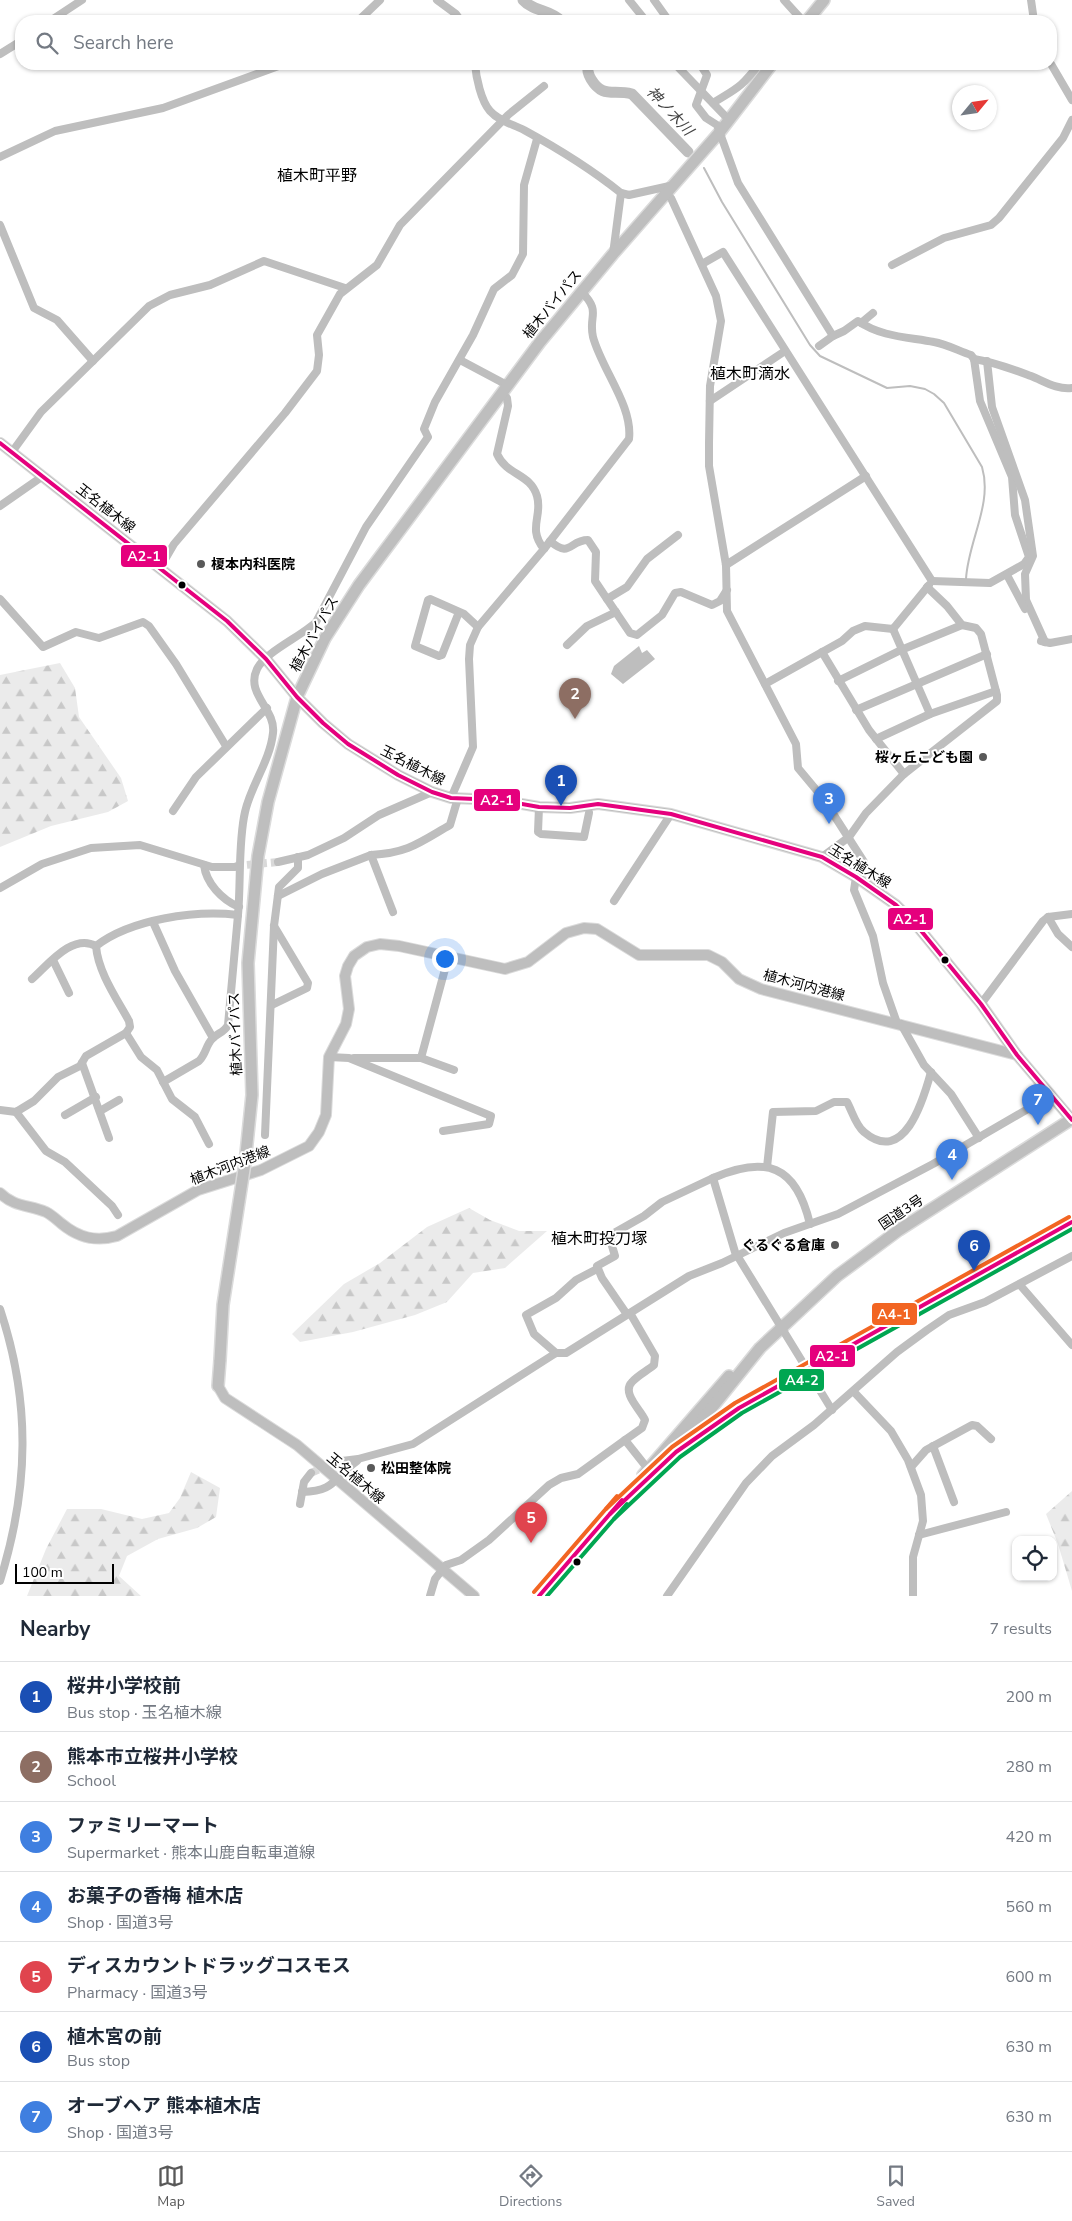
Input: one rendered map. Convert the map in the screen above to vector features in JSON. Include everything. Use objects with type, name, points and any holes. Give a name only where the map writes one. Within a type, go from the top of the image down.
[{"type":"highway","points":[[806,15],[824,0]]},
{"type":"highway","name":"植木バイパス","points":[[218,1386],[222,1305],[245,1163],[252,1095],[248,963],[256,871],[268,802],[297,697],[325,638],[359,585],[505,389],[581,291],[719,134],[767,70]]},
{"type":"highway","name":"国道3号","points":[[610,1514],[676,1452],[760,1348],[837,1276],[899,1230],[1072,1119]]},
{"type":"highway","name":"国道3号","points":[[539,1596],[717,1388],[747,1358],[760,1348]]},
{"type":"main road","name":"玉名植木線","points":[[0,443],[227,621],[266,659],[297,697],[348,744],[398,775],[432,792],[455,798],[499,800],[539,807],[570,808],[598,804],[671,814],[822,857],[856,877],[896,905],[918,927],[982,1004],[1017,1055]]},
{"type":"main road","name":"植木河内港線","points":[[0,1193],[15,1204],[46,1212],[70,1231],[96,1240],[117,1236],[198,1190],[261,1170],[308,1146],[319,1132],[326,1114],[329,1057],[346,1024],[349,1008],[345,976],[348,966],[354,956],[367,947],[380,944],[505,969],[528,962],[566,933],[584,928],[597,929],[639,956],[708,955],[722,962],[740,979],[761,989],[1017,1055]]},
{"type":"main road","points":[[1017,1055],[1072,1119]]},
{"type":"main road","name":"玉名植木線","points":[[218,1386],[225,1398],[297,1445],[474,1596]]},
{"type":"street","points":[[59,15],[82,0]]},
{"type":"street","points":[[364,15],[380,0]]},
{"type":"street","points":[[438,0],[457,15]]},
{"type":"street","points":[[629,0],[641,15]]},
{"type":"street","points":[[654,0],[665,15]]},
{"type":"street","points":[[784,0],[796,15]]},
{"type":"street","points":[[1031,0],[1033,15]]},
{"type":"street","points":[[0,54],[15,45]]},
{"type":"street","points":[[0,157],[55,130],[162,108],[267,70]]},
{"type":"street","points":[[476,70],[481,91],[490,110],[503,121],[537,138],[607,182],[621,193],[629,195],[674,185]]},
{"type":"street","points":[[681,70],[729,120]]},
{"type":"street","points":[[704,70],[708,75],[696,105],[706,118],[717,125],[719,134],[724,139],[738,182],[833,336]]},
{"type":"street","points":[[713,103],[735,91],[754,70]]},
{"type":"street","points":[[1054,70],[1072,100]]},
{"type":"street","points":[[160,568],[174,544],[317,371],[319,356],[317,335],[340,294],[345,288],[377,265],[400,225],[516,108],[544,86]]},
{"type":"street","points":[[892,265],[944,238],[991,225],[999,218],[1063,138],[1072,120]]},
{"type":"street","points":[[163,1082],[204,1056],[212,1038],[222,1033],[228,1025],[244,814],[249,796],[270,746],[273,732],[273,719],[255,690],[254,678],[257,668],[286,643],[308,631],[316,622],[366,527],[428,437],[424,429],[434,402],[460,360],[494,289],[512,275],[523,254],[524,185],[537,138]]},
{"type":"street","points":[[613,254],[621,193]]},
{"type":"street","points":[[666,194],[671,198],[702,264],[716,296],[722,321],[710,401],[709,466],[726,565],[727,611],[796,744],[798,768],[823,798],[864,862],[856,877],[854,890],[873,936],[883,983],[899,1024],[931,1072],[951,1094],[979,1138]]},
{"type":"street","points":[[0,225],[34,308],[57,320],[93,361]]},
{"type":"street","points":[[702,264],[723,252],[866,476],[929,584],[962,625]]},
{"type":"street","points":[[12,452],[42,412],[93,361],[149,306],[170,295],[210,285],[264,261],[345,288]]},
{"type":"street","points":[[278,896],[322,874],[371,855],[396,854],[409,849],[450,825],[455,798],[472,747],[469,659],[470,646],[478,627],[544,549],[629,439],[628,416],[600,359],[593,335],[594,310],[590,300],[581,291]]},
{"type":"street","points":[[861,323],[873,313]]},
{"type":"street","points":[[819,346],[858,321],[877,331],[908,340],[937,342],[974,359],[987,361],[1050,385],[1072,388]]},
{"type":"street","points":[[710,401],[785,350]]},
{"type":"street","points":[[929,584],[990,584],[1024,564],[1029,557],[1028,548],[1015,515],[1012,477],[980,401],[974,359]]},
{"type":"street","points":[[460,360],[505,389],[508,406],[497,454],[505,468],[530,483],[537,497],[535,532],[544,549]]},
{"type":"street","points":[[987,361],[992,407],[1025,500],[1034,556],[1025,574],[1026,600],[1045,642]]},
{"type":"street","points":[[0,506],[43,476]]},
{"type":"street","points":[[726,565],[866,476]]},
{"type":"street","points":[[607,599],[627,587],[647,559],[678,535]]},
{"type":"street","points":[[550,541],[559,550],[567,550],[582,540],[588,540],[596,552],[595,580],[630,633],[637,635],[662,615],[675,593],[680,592],[712,605],[720,601],[728,590]]},
{"type":"street","points":[[1007,575],[1041,641],[1072,639]]},
{"type":"street","points":[[893,629],[929,584]]},
{"type":"street","points":[[0,599],[43,647],[76,632],[99,638],[143,622],[149,626],[176,664],[226,746]]},
{"type":"street","points":[[459,612],[442,655],[439,656],[415,646],[428,600],[459,612],[478,627]]},
{"type":"street","points":[[567,645],[587,626],[616,612]]},
{"type":"street","points":[[822,857],[849,837],[866,813],[904,774],[991,708],[997,701],[981,634],[976,628],[962,625],[901,650],[838,681]]},
{"type":"street","points":[[765,684],[865,626],[893,629]]},
{"type":"street","points":[[893,629],[930,714]]},
{"type":"street","points":[[822,652],[856,710],[904,774]]},
{"type":"street","points":[[856,710],[987,654]]},
{"type":"street","points":[[876,739],[930,714],[996,691]]},
{"type":"street","points":[[173,811],[196,777],[267,708]]},
{"type":"street","points":[[278,862],[308,855],[344,838],[380,815],[432,792]]},
{"type":"street","points":[[539,807],[538,832],[541,834],[584,837],[589,813]]},
{"type":"street","points":[[614,901],[671,814]]},
{"type":"street","points":[[0,888],[42,864],[91,848],[140,845],[204,865],[235,866]]},
{"type":"street","points":[[371,855],[393,912]]},
{"type":"street","points":[[265,1135],[266,1074],[268,1070],[272,1005],[274,926],[278,896],[283,882],[298,868],[298,857]]},
{"type":"street","points":[[204,865],[206,877],[238,911]]},
{"type":"street","points":[[32,979],[53,960],[82,942],[96,946],[121,933],[153,922],[198,913],[238,911]]},
{"type":"street","points":[[982,1004],[1038,927],[1048,917],[1072,914]]},
{"type":"street","points":[[1048,917],[1058,934],[1072,947]]},
{"type":"street","points":[[153,922],[175,971],[212,1038]]},
{"type":"street","points":[[272,1005],[307,988],[308,983],[274,926]]},
{"type":"street","points":[[0,1110],[16,1112],[34,1101],[58,1077],[80,1066],[86,1056],[126,1033],[130,1027],[129,1021],[96,954],[96,946]]},
{"type":"street","points":[[421,1058],[448,958]]},
{"type":"street","points":[[53,960],[70,993]]},
{"type":"street","points":[[126,1033],[141,1057],[157,1070],[172,1100],[194,1117],[209,1144]]},
{"type":"street","points":[[329,1057],[421,1058],[454,1070]]},
{"type":"street","points":[[349,1058],[492,1116],[488,1124],[443,1131]]},
{"type":"street","points":[[82,1063],[96,1097],[109,1138]]},
{"type":"street","points":[[766,1167],[772,1112],[816,1111],[834,1102],[847,1102],[862,1131],[877,1141],[890,1142],[898,1139],[908,1128],[919,1107],[931,1072]]},
{"type":"street","points":[[334,1462],[358,1459],[413,1444],[556,1353],[566,1353],[690,1276],[738,1256],[784,1233],[838,1214],[882,1192],[1052,1096]]},
{"type":"street","points":[[65,1115],[96,1097]]},
{"type":"street","points":[[100,1111],[119,1100]]},
{"type":"street","points":[[16,1112],[29,1132],[46,1151],[65,1162],[108,1202],[118,1215]]},
{"type":"street","points":[[556,1353],[534,1334],[526,1315],[556,1298],[576,1280],[615,1256],[610,1239],[614,1234],[644,1216],[662,1202],[713,1178],[744,1167],[766,1167],[786,1176],[794,1186],[810,1224]]},
{"type":"street","points":[[713,1178],[738,1256],[780,1328],[832,1410]]},
{"type":"street","points":[[676,1452],[739,1408],[1072,1222]]},
{"type":"street","points":[[667,1596],[746,1483],[772,1456],[854,1392],[897,1352],[949,1315],[985,1302],[1072,1256]]},
{"type":"street","points":[[430,1596],[435,1578],[442,1568],[464,1558],[489,1540],[549,1484],[558,1479],[578,1474],[642,1428],[646,1420],[630,1396],[628,1389],[630,1383],[650,1368],[656,1360],[655,1356],[630,1313],[626,1313],[596,1269]]},
{"type":"street","points":[[1020,1285],[1072,1345]]},
{"type":"street","points":[[0,1309],[17,1371],[23,1421],[24,1465],[18,1514],[0,1580]]},
{"type":"street","points":[[854,1392],[891,1431],[911,1466],[921,1495],[923,1521],[913,1557],[913,1596]]},
{"type":"street","points":[[677,1435],[739,1408]]},
{"type":"street","points":[[911,1466],[926,1450],[972,1425],[977,1426],[992,1439]]},
{"type":"street","points":[[625,1440],[648,1468]]},
{"type":"street","points":[[933,1446],[954,1502]]},
{"type":"street","points":[[302,1492],[319,1491],[327,1488],[338,1480],[358,1459]]},
{"type":"street","points":[[300,1504],[304,1482],[311,1473]]},
{"type":"street","points":[[919,1535],[1006,1512]]},
{"type":"green space","points":[[60,663],[75,688],[79,717],[121,778],[128,801],[108,812],[51,826],[0,847],[0,675]]},
{"type":"green space","points":[[469,1208],[490,1220],[519,1231],[547,1231],[505,1268],[473,1273],[447,1302],[415,1315],[353,1332],[300,1342],[292,1334],[344,1284],[380,1263],[427,1227]]},
{"type":"green space","points":[[191,1472],[220,1488],[216,1517],[197,1528],[158,1539],[127,1556],[119,1576],[141,1596],[27,1596],[46,1549],[67,1509],[101,1509],[142,1519],[169,1513],[180,1498]]},
{"type":"green space","points":[[1072,1491],[1072,1591],[1057,1536],[1055,1536],[1046,1514]]},
{"type":"shaded area","points":[[639,646],[642,653],[647,650],[655,659],[623,684],[611,674],[614,666]]},
{"type":"waterway","name":"神ノ木川","points":[[523,0],[532,7],[553,15]]},
{"type":"waterway","name":"神ノ木川","points":[[588,70],[591,79],[600,89],[609,92],[632,94],[688,152]]},
{"type":"waterway","points":[[704,168],[722,202],[810,345],[820,356],[887,388],[910,386],[925,389],[944,403],[982,467],[985,481],[982,509],[966,579]]},
{"type":"tunnel","points":[[235,866],[278,862]]},
{"type":"tunnel","points":[[311,1473],[334,1462]]},
{"type":"transit line","name":"A2-1","points":[[0,443],[227,621],[266,659],[297,697],[323,723],[348,744],[398,775],[432,792],[451,798],[499,800],[539,807],[570,808],[598,804],[671,814],[822,857],[856,877],[896,905],[918,927],[981,1004],[1017,1055],[1072,1120]]},
{"type":"transit line","name":"A4-1","points":[[606,1509],[672,1447],[735,1403],[1069,1217]]},
{"type":"transit line","name":"A2-1","points":[[610,1514],[676,1452],[739,1408],[1072,1222]]},
{"type":"transit line","name":"A4-2","points":[[614,1519],[680,1457],[742,1413],[1072,1229]]},
{"type":"transit line","name":"A4-1","points":[[534,1592],[617,1496]]},
{"type":"transit line","name":"A2-1","points":[[539,1596],[622,1500]]},
{"type":"transit line","name":"A4-2","points":[[547,1596],[627,1504]]},
{"type":"place","name":"榎本内科医院","points":[[201,564]]},
{"type":"place","name":"熊本市立桜井小学校","points":[[575,719]]},
{"type":"place","name":"桜ヶ丘こども園","points":[[983,757]]},
{"type":"place","name":"桜井小学校前","points":[[561,806]]},
{"type":"place","name":"ファミリーマート","points":[[829,824]]},
{"type":"place","name":"オーブヘア 熊本植木店","points":[[1038,1125]]},
{"type":"place","name":"お菓子の香梅 植木店","points":[[952,1180]]},
{"type":"place","name":"ぐるぐる倉庫","points":[[835,1245]]},
{"type":"place","name":"植木宮の前","points":[[974,1271]]},
{"type":"place","name":"松田整体院","points":[[371,1468]]},
{"type":"place","name":"ディスカウントドラッグコスモス","points":[[531,1543]]},
{"type":"district","name":"植木町平野","points":[[317,175]]},
{"type":"district","name":"植木町滴水","points":[[750,373]]},
{"type":"district","name":"植木町投刀塚","points":[[599,1238]]}]
